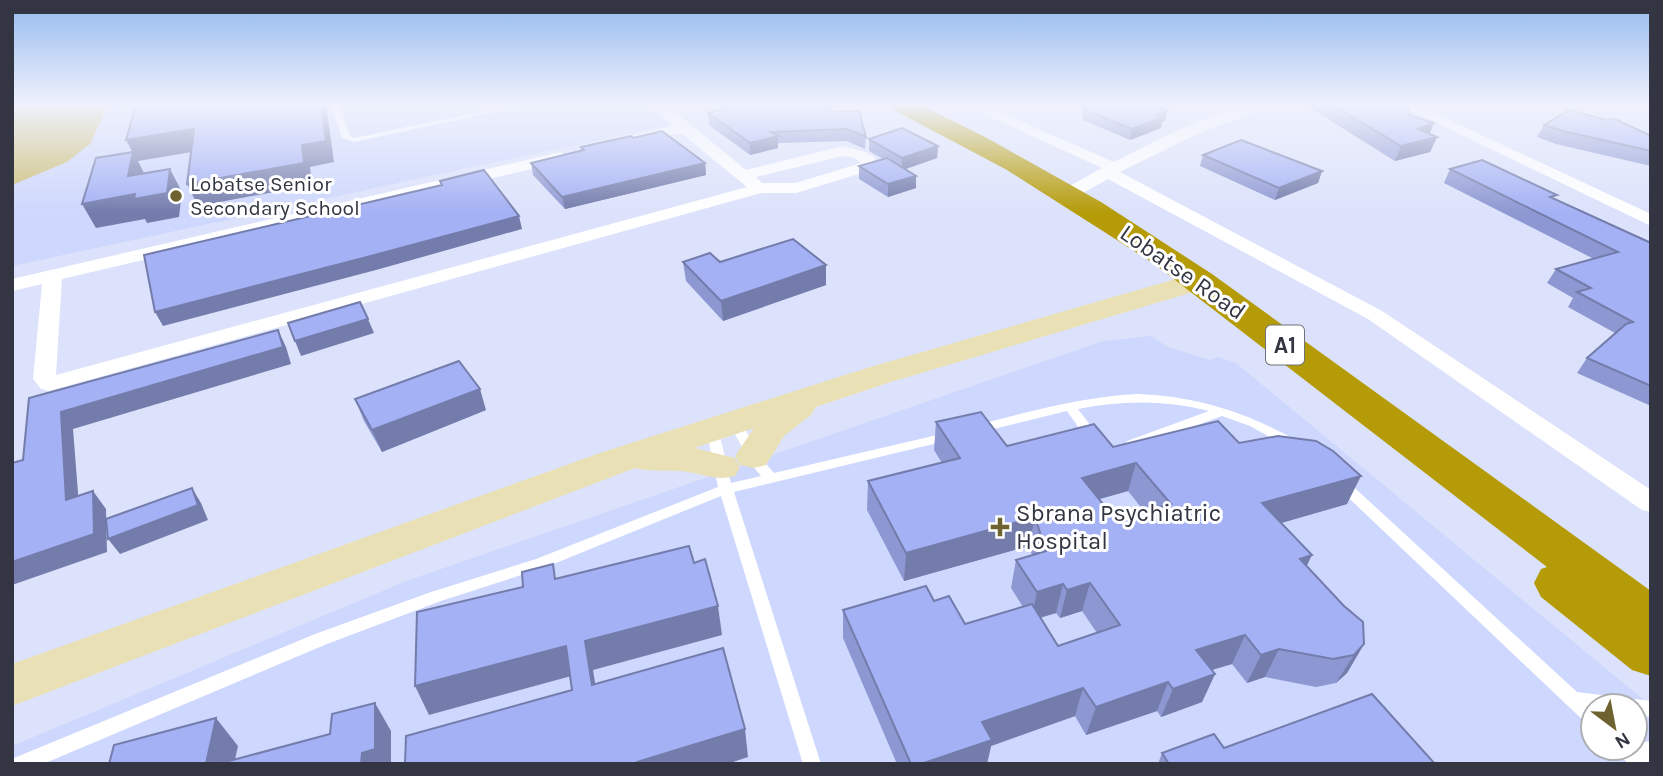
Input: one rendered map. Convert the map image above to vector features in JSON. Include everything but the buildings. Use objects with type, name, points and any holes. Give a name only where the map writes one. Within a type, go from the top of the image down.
[{"type":"highway","name":"Lobatse Road","points":[[972,140],[1068,194],[1200,281],[1651,619]]},
{"type":"highway","points":[[1290,349],[1416,472],[1651,654]]},
{"type":"street","points":[[617,144],[633,140]]},
{"type":"street","points":[[698,140],[742,177],[760,188]]},
{"type":"street","points":[[1047,140],[1111,170],[1375,315],[1651,503]]},
{"type":"street","points":[[1068,194],[1175,140]]},
{"type":"street","points":[[1480,140],[1651,221]]},
{"type":"street","points":[[53,275],[44,379],[49,384],[760,188],[796,188],[869,166],[868,160],[851,151],[833,152],[742,177]]},
{"type":"street","points":[[12,285],[576,153]]},
{"type":"street","points":[[12,685],[613,461],[816,395],[1200,281]]},
{"type":"street","points":[[613,461],[682,458],[743,472],[772,428],[816,395]]},
{"type":"lane","points":[[21,764],[321,639],[437,596],[541,563],[743,472],[1070,407],[1137,398],[1185,402],[1222,411],[1259,425],[1305,452]]},
{"type":"lane","points":[[1070,407],[1111,452],[1222,411]]},
{"type":"lane","points":[[723,425],[743,472]]},
{"type":"lane","points":[[723,425],[743,472],[812,764]]},
{"type":"lane","points":[[1326,468],[1579,705]]},
{"type":"lane","points":[[1573,699],[1579,700]]},
{"type":"shaded area","name":"Lobatse Senior Secondary School","points":[[12,140],[598,140],[12,266]]},
{"type":"shaded area","points":[[12,140],[92,140],[67,162],[12,185]]},
{"type":"shaded area","name":"Sbrana Psychiatric Hospital","points":[[1151,336],[1168,347],[1210,360],[1218,357],[1236,363],[1634,692],[1579,692],[1579,762],[1649,762],[1649,704],[1651,764],[12,764],[12,746],[409,580],[1103,341]]},
{"type":"place","name":"Lobatse Senior Secondary School","points":[[176,196]]},
{"type":"place","name":"Sbrana Psychiatric Hospital","points":[[1000,527]]}]
